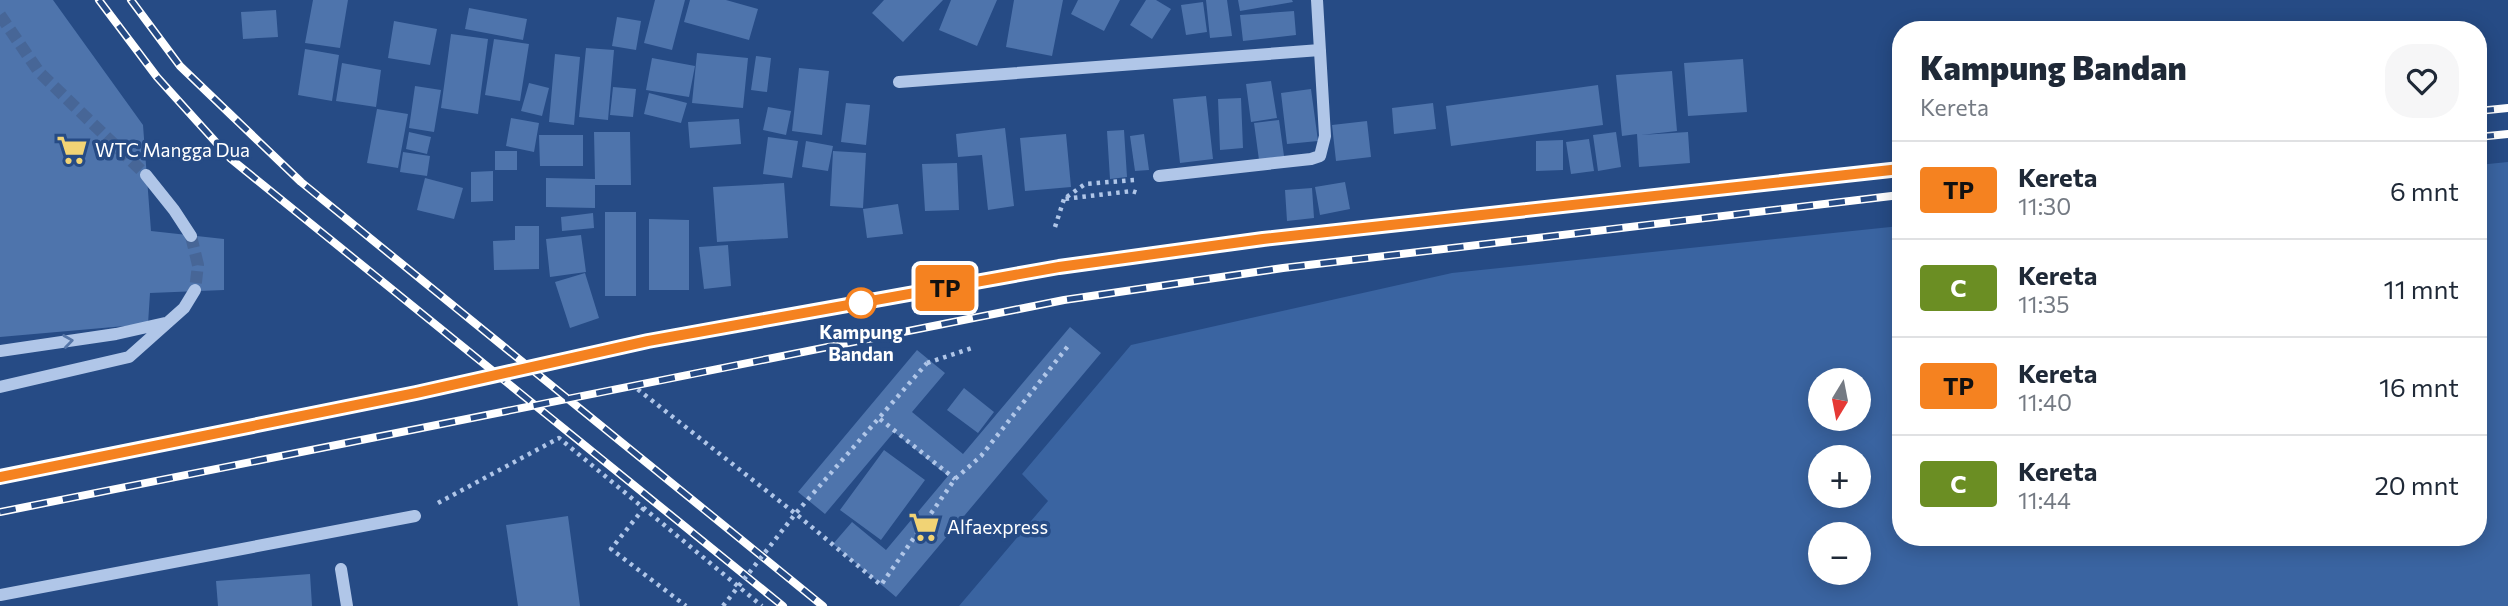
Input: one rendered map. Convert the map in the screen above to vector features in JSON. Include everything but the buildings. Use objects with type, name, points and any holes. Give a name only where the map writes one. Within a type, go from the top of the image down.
[{"type":"street","points":[[1159,176],[1320,156],[1325,136],[1317,0]]},
{"type":"street","points":[[899,82],[1320,50]]},
{"type":"street","points":[[146,175],[191,236]]},
{"type":"street","points":[[0,387],[129,357],[184,308],[195,290]]},
{"type":"street","points":[[0,351],[116,334],[166,323]]},
{"type":"street","points":[[0,595],[415,516]]},
{"type":"street","points":[[341,569],[347,606]]},
{"type":"path","points":[[1055,227],[1064,199],[1085,184],[1159,176]]},
{"type":"path","points":[[1064,199],[1132,191],[1147,197]]},
{"type":"path","points":[[631,384],[881,585],[955,479],[981,456],[1068,346]]},
{"type":"path","points":[[723,606],[796,513],[927,363],[972,348]]},
{"type":"path","points":[[880,419],[955,479]]},
{"type":"path","points":[[415,516],[559,438],[762,606]]},
{"type":"path","points":[[645,508],[611,549],[686,606]]},
{"type":"shaded area","points":[[2508,162],[2508,606],[959,606],[1048,501],[1022,474],[1131,345],[1452,273],[1892,227],[1892,546],[2487,546],[2487,164]]},
{"type":"tunnel","points":[[0,15],[39,72],[146,175]]},
{"type":"tunnel","points":[[191,236],[198,265],[195,290]]},
{"type":"railway","points":[[99,0],[157,77],[231,159],[783,606]]},
{"type":"railway","points":[[131,0],[180,66],[301,182],[823,606]]},
{"type":"railway","points":[[2487,110],[2508,108]]},
{"type":"railway","points":[[2487,136],[2508,134]]},
{"type":"railway","points":[[0,477],[416,393],[648,341],[1059,267],[1263,239],[1892,170]]},
{"type":"railway","points":[[0,512],[1064,300],[1283,268],[1892,196]]},
{"type":"train","name":"TP","points":[[0,477],[416,393],[648,341],[1059,267],[1263,239],[1892,170]]},
{"type":"place","name":"WTC Mangga Dua","points":[[72,150]]},
{"type":"place","name":"Kampung Bandan","points":[[861,303]]},
{"type":"place","name":"Alfaexpress","points":[[924,527]]}]
